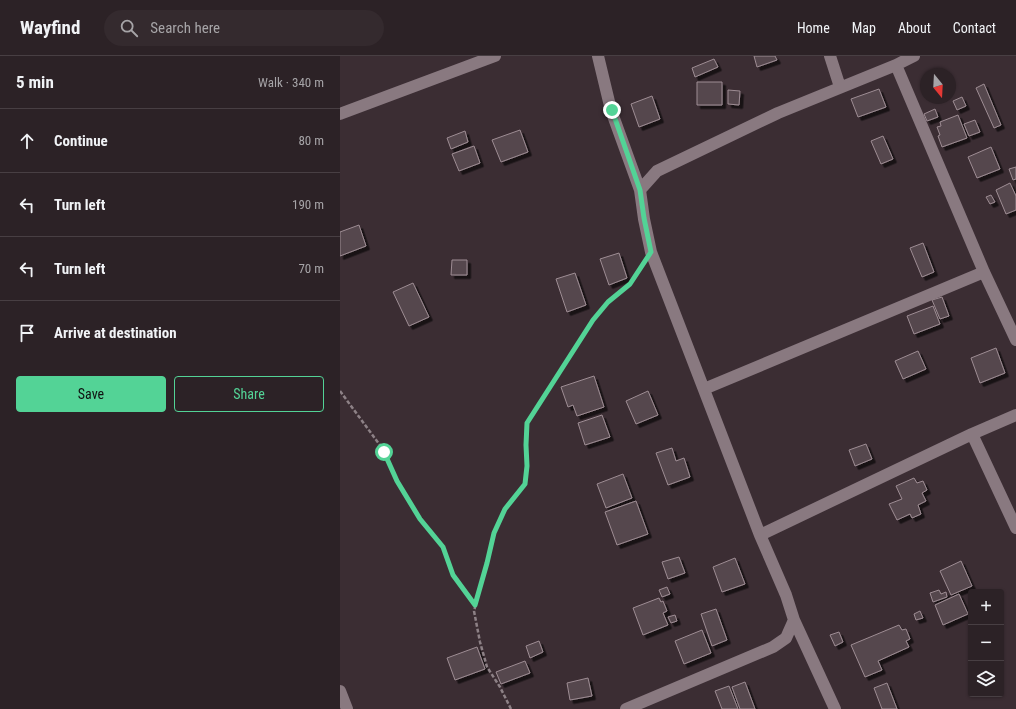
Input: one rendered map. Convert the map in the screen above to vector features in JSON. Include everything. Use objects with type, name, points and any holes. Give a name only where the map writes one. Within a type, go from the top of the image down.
[{"type":"street","points":[[340,114],[495,56]]},
{"type":"street","points":[[598,56],[613,114],[640,190],[651,252],[760,535],[786,596],[794,620],[835,709]]},
{"type":"street","points":[[830,56],[840,87]]},
{"type":"street","points":[[640,190],[657,171],[778,113],[896,65],[914,56]]},
{"type":"street","points":[[896,65],[984,272],[1016,340]]},
{"type":"street","points":[[704,389],[984,272]]},
{"type":"street","points":[[760,535],[972,434],[1016,415]]},
{"type":"street","points":[[972,434],[1016,528]]},
{"type":"street","points":[[626,709],[773,647],[786,638],[794,620]]},
{"type":"street","points":[[340,691],[347,709]]},
{"type":"path","points":[[511,709],[500,687],[487,667],[474,611],[494,533],[505,509],[525,484],[527,466],[527,423],[593,320],[608,302],[630,284],[651,252]]},
{"type":"path","points":[[340,391],[384,452],[397,481],[420,519],[443,547],[453,575],[475,605]]},
{"type":"building","points":[[754,56],[775,56],[777,60],[757,67]]},
{"type":"building","points":[[714,59],[718,67],[695,77],[692,68]]},
{"type":"building","points":[[697,82],[722,82],[722,105],[697,105]]},
{"type":"building","points":[[984,84],[1001,125],[994,128],[976,88]]},
{"type":"building","points":[[879,89],[886,107],[858,117],[851,99]]},
{"type":"building","points":[[728,90],[740,91],[739,105],[728,104]]},
{"type":"building","points":[[652,96],[660,119],[639,127],[631,104]]},
{"type":"building","points":[[962,97],[966,106],[957,110],[954,104],[956,104],[956,100]]},
{"type":"building","points":[[935,109],[938,117],[927,121],[924,114]]},
{"type":"building","points":[[958,115],[967,138],[942,147],[938,136],[940,135],[937,127],[941,126],[940,122]]},
{"type":"building","points":[[975,120],[980,132],[969,136],[964,124]]},
{"type":"building","points":[[520,130],[528,152],[501,162],[492,140]]},
{"type":"building","points":[[465,131],[468,142],[451,149],[447,138]]},
{"type":"building","points":[[883,136],[893,159],[881,164],[871,141]]},
{"type":"building","points":[[474,146],[480,163],[459,171],[452,154]]},
{"type":"building","points":[[991,147],[1000,169],[977,178],[968,157]]},
{"type":"building","points":[[1016,167],[1016,179],[1013,180],[1009,169]]},
{"type":"building","points":[[1010,183],[1016,196],[1016,210],[1006,214],[996,190]]},
{"type":"building","points":[[991,195],[995,202],[990,204],[986,197]]},
{"type":"building","points":[[359,225],[366,246],[340,256],[340,232]]},
{"type":"building","points":[[923,243],[934,272],[922,277],[910,248]]},
{"type":"building","points":[[619,253],[627,278],[609,285],[600,259]]},
{"type":"building","points":[[452,260],[467,260],[467,275],[451,275]]},
{"type":"building","points":[[575,273],[586,305],[567,312],[556,279]]},
{"type":"building","points":[[413,283],[429,317],[409,326],[393,292]]},
{"type":"building","points":[[942,297],[949,316],[940,319],[932,300]]},
{"type":"building","points":[[933,306],[940,324],[914,334],[907,316]]},
{"type":"building","points":[[996,348],[1005,373],[980,383],[971,358]]},
{"type":"building","points":[[918,351],[926,369],[903,379],[895,361]]},
{"type":"building","points":[[594,376],[604,407],[577,416],[573,405],[568,407],[561,387]]},
{"type":"building","points":[[648,391],[658,415],[636,424],[626,401]]},
{"type":"building","points":[[602,415],[610,437],[585,445],[578,423]]},
{"type":"building","points":[[866,444],[872,459],[855,466],[849,450]]},
{"type":"building","points":[[672,448],[676,461],[684,458],[690,477],[668,485],[656,453]]},
{"type":"building","points":[[623,474],[632,498],[606,508],[597,484]]},
{"type":"building","points":[[914,478],[917,483],[923,481],[927,490],[922,493],[926,501],[918,505],[921,514],[912,518],[910,514],[897,520],[889,504],[902,499],[896,486]]},
{"type":"building","points":[[636,501],[648,534],[617,545],[605,512]]},
{"type":"building","points":[[679,557],[685,573],[668,579],[662,562]]},
{"type":"building","points":[[735,558],[745,584],[722,592],[713,567]]},
{"type":"building","points":[[961,561],[972,586],[951,595],[940,571]]},
{"type":"building","points":[[667,587],[670,594],[662,597],[659,590]]},
{"type":"building","points":[[939,590],[941,594],[946,592],[947,597],[933,602],[930,593]]},
{"type":"building","points":[[959,594],[968,614],[943,625],[935,605]]},
{"type":"building","points":[[659,598],[661,602],[663,601],[667,611],[663,613],[668,625],[643,635],[633,608]]},
{"type":"building","points":[[716,609],[727,640],[712,646],[701,614]]},
{"type":"building","points":[[920,611],[923,618],[916,620],[914,614]]},
{"type":"building","points":[[675,615],[677,621],[671,623],[668,617]]},
{"type":"building","points":[[899,625],[902,630],[906,629],[910,639],[906,641],[909,647],[878,661],[882,670],[865,677],[851,645]]},
{"type":"building","points":[[702,630],[711,653],[684,664],[675,641]]},
{"type":"building","points":[[839,632],[843,642],[835,646],[830,635]]},
{"type":"building","points":[[539,641],[543,652],[530,658],[526,646]]},
{"type":"building","points":[[477,647],[485,669],[455,680],[447,658]]},
{"type":"building","points":[[525,661],[530,673],[501,684],[496,672]]},
{"type":"building","points":[[588,678],[592,696],[570,700],[567,683]]},
{"type":"building","points":[[745,682],[755,709],[740,709],[732,687]]},
{"type":"building","points":[[887,683],[897,709],[882,709],[874,688]]},
{"type":"building","points":[[729,686],[738,709],[722,709],[715,691]]},
{"type":"route","points":[[384,452],[397,481],[420,519],[443,547],[453,575],[475,605],[494,533],[505,509],[525,484],[527,466],[527,423],[593,320],[608,302],[630,284],[651,252],[640,190],[612,110]]}]
